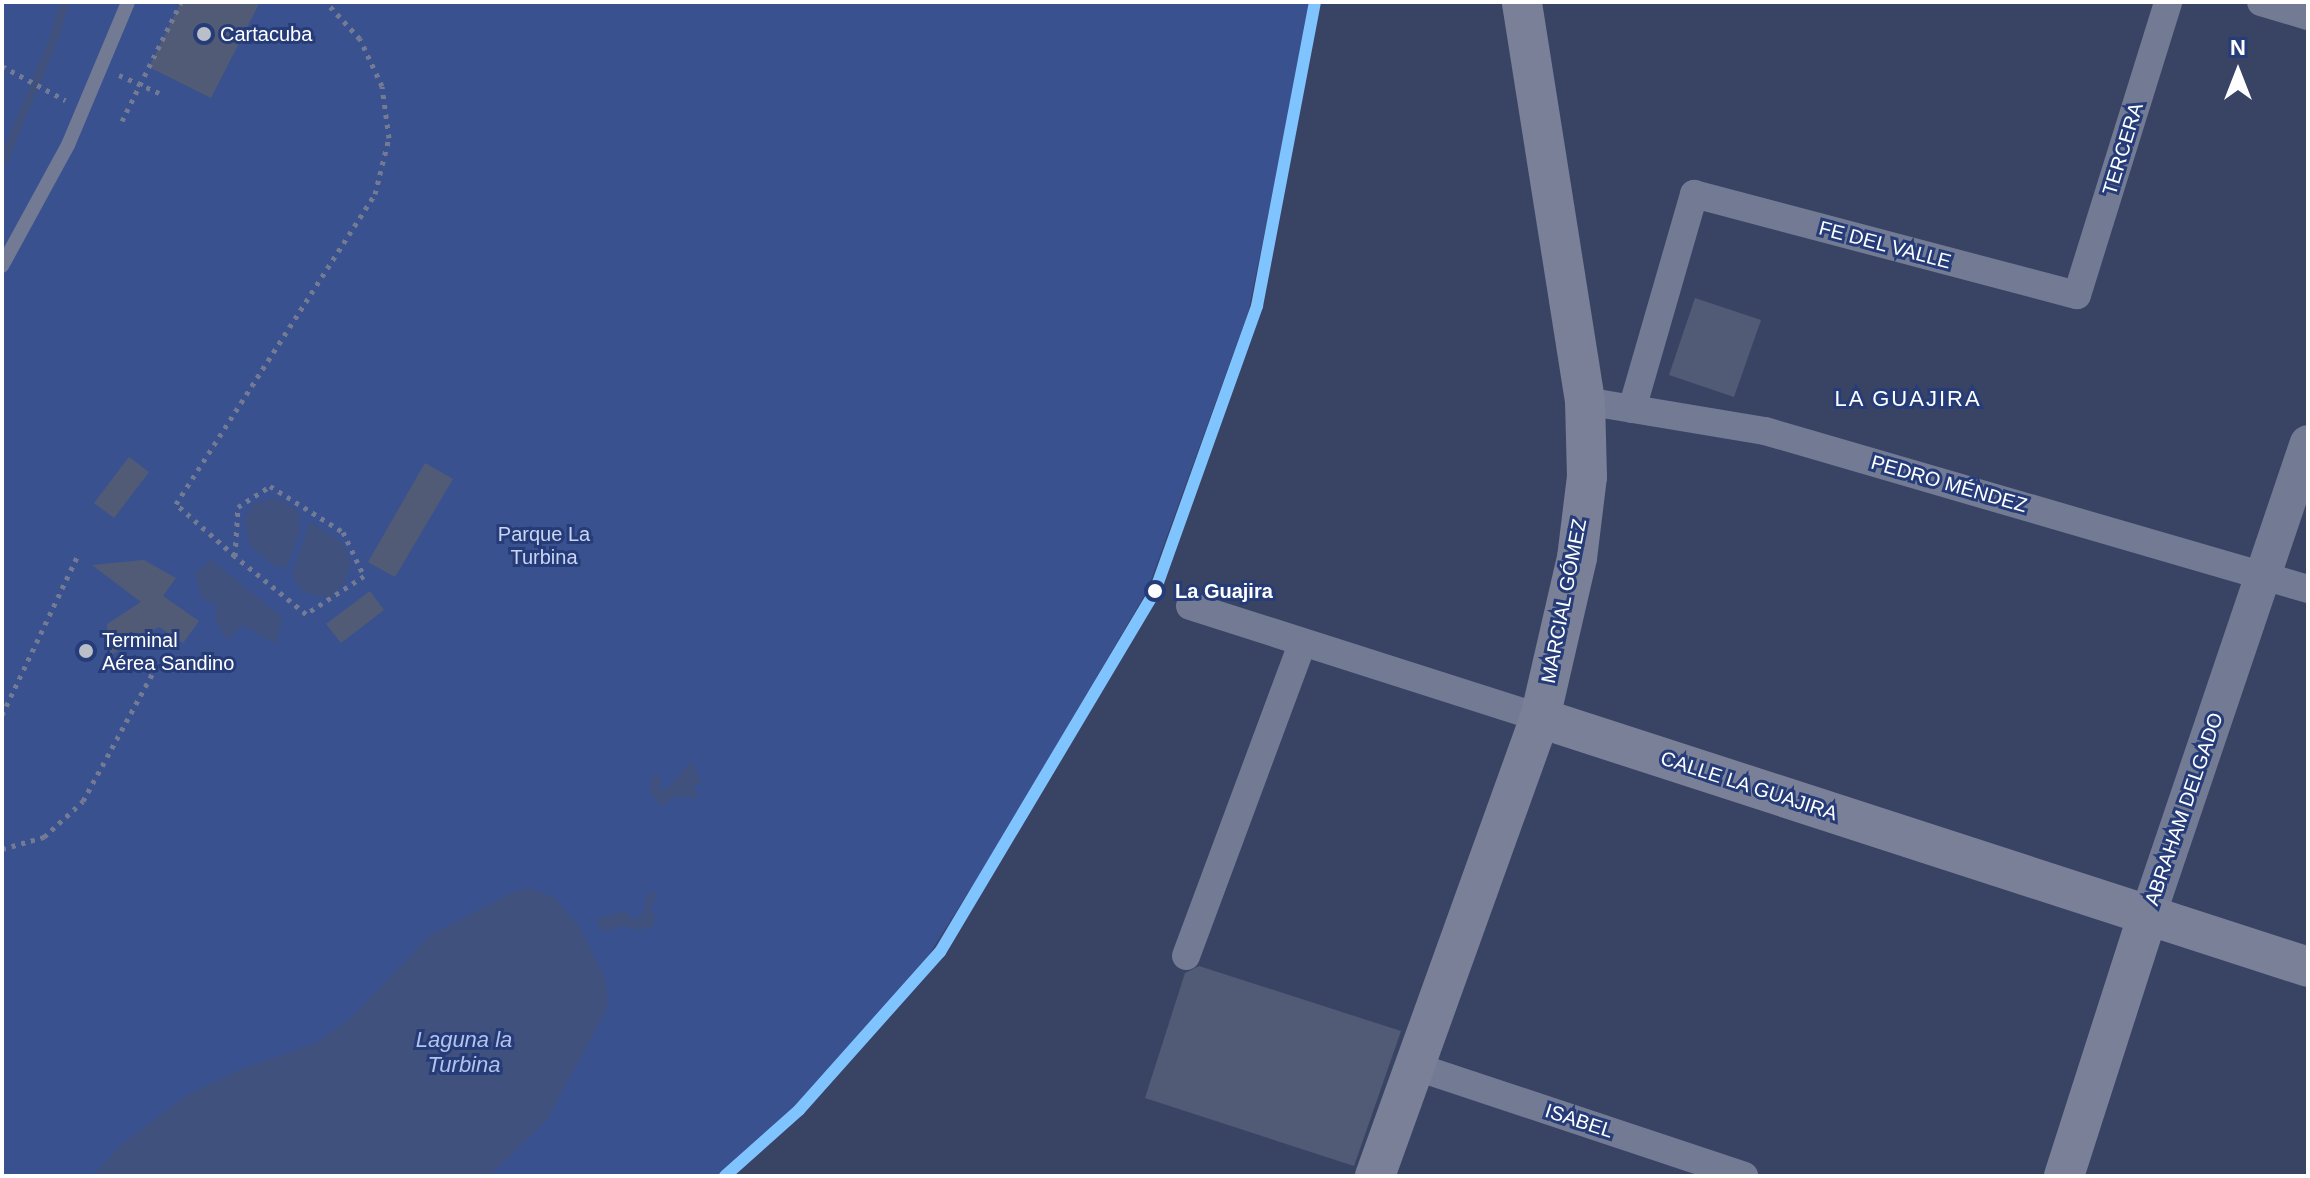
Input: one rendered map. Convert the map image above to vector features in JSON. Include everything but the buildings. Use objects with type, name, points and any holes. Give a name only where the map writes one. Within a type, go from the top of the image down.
[{"type":"main road","name":"MARCIAL GÓMEZ","points":[[1375,1176],[1540,718],[1577,558],[1587,477],[1585,401],[1522,2]]},
{"type":"main road","name":"CALLE LA GUAJIRA","points":[[1540,718],[2308,967]]},
{"type":"main road","name":"ABRAHAM DELGADO","points":[[2064,1176],[2148,915]]},
{"type":"street","name":"TERCERA","points":[[2077,295],[2168,2]]},
{"type":"street","points":[[2261,2],[2308,16]]},
{"type":"street","name":"FE DEL VALLE","points":[[1632,409],[1694,194],[2077,295]]},
{"type":"street","name":"PEDRO MÉNDEZ","points":[[1585,401],[1765,431],[2308,589]]},
{"type":"street","name":"ABRAHAM DELGADO","points":[[2148,915],[2308,443]]},
{"type":"street","name":"CALLE LA GUAJIRA","points":[[1190,606],[1540,718]]},
{"type":"street","points":[[1186,956],[1302,644]]},
{"type":"street","name":"ISABEL","points":[[1414,1066],[1744,1176]]},
{"type":"lane","points":[[2,266],[68,145],[128,2]]},
{"type":"path","points":[[122,121],[181,2]]},
{"type":"path","points":[[235,556],[238,507],[270,486],[343,532],[364,576],[306,614],[235,556],[176,504],[375,194],[389,138],[382,86],[360,39],[326,2]]},
{"type":"path","points":[[2,66],[61,98]]},
{"type":"path","points":[[100,67],[159,93]]},
{"type":"path","points":[[2,715],[78,555]]},
{"type":"path","points":[[2,849],[44,837],[83,801],[155,669]]},
{"type":"green space","name":"Parque La Turbina","points":[[2,2],[1309,2],[1307,27],[1248,313],[1147,591],[1003,837],[917,974],[784,1120],[722,1176],[2,1176]]},
{"type":"water","points":[[277,498],[298,511],[300,532],[286,568],[273,565],[249,544],[245,519],[253,504]]},
{"type":"water","points":[[310,522],[343,543],[351,563],[344,583],[332,597],[313,595],[299,588],[292,574]]},
{"type":"water","points":[[211,560],[282,617],[276,644],[242,625],[228,640],[217,624],[215,603],[202,599],[195,572]]},
{"type":"water","points":[[692,760],[701,782],[694,786],[698,798],[674,796],[662,807],[650,793],[652,776],[660,774],[660,790],[670,786]]},
{"type":"water","name":"Laguna la Turbina","points":[[529,888],[553,897],[579,926],[606,981],[608,1006],[547,1120],[489,1176],[92,1176],[121,1145],[187,1095],[239,1070],[316,1043],[352,1017],[429,936],[511,893]]},
{"type":"water","points":[[657,891],[650,911],[655,914],[653,927],[639,930],[624,926],[603,932],[595,919],[625,911],[634,921],[643,913],[647,895]]},
{"type":"waterway","points":[[2,162],[54,37],[64,2]]},
{"type":"transit line","points":[[725,1176],[799,1110],[940,952],[1155,591],[1257,306],[1315,2]]},
{"type":"place","name":"Cartacuba","points":[[204,34]]},
{"type":"place","name":"La Guajira","points":[[1155,591]]},
{"type":"place","name":"Terminal Aérea Sandino","points":[[86,651]]},
{"type":"district","name":"LA GUAJIRA","points":[[1908,399]]}]
